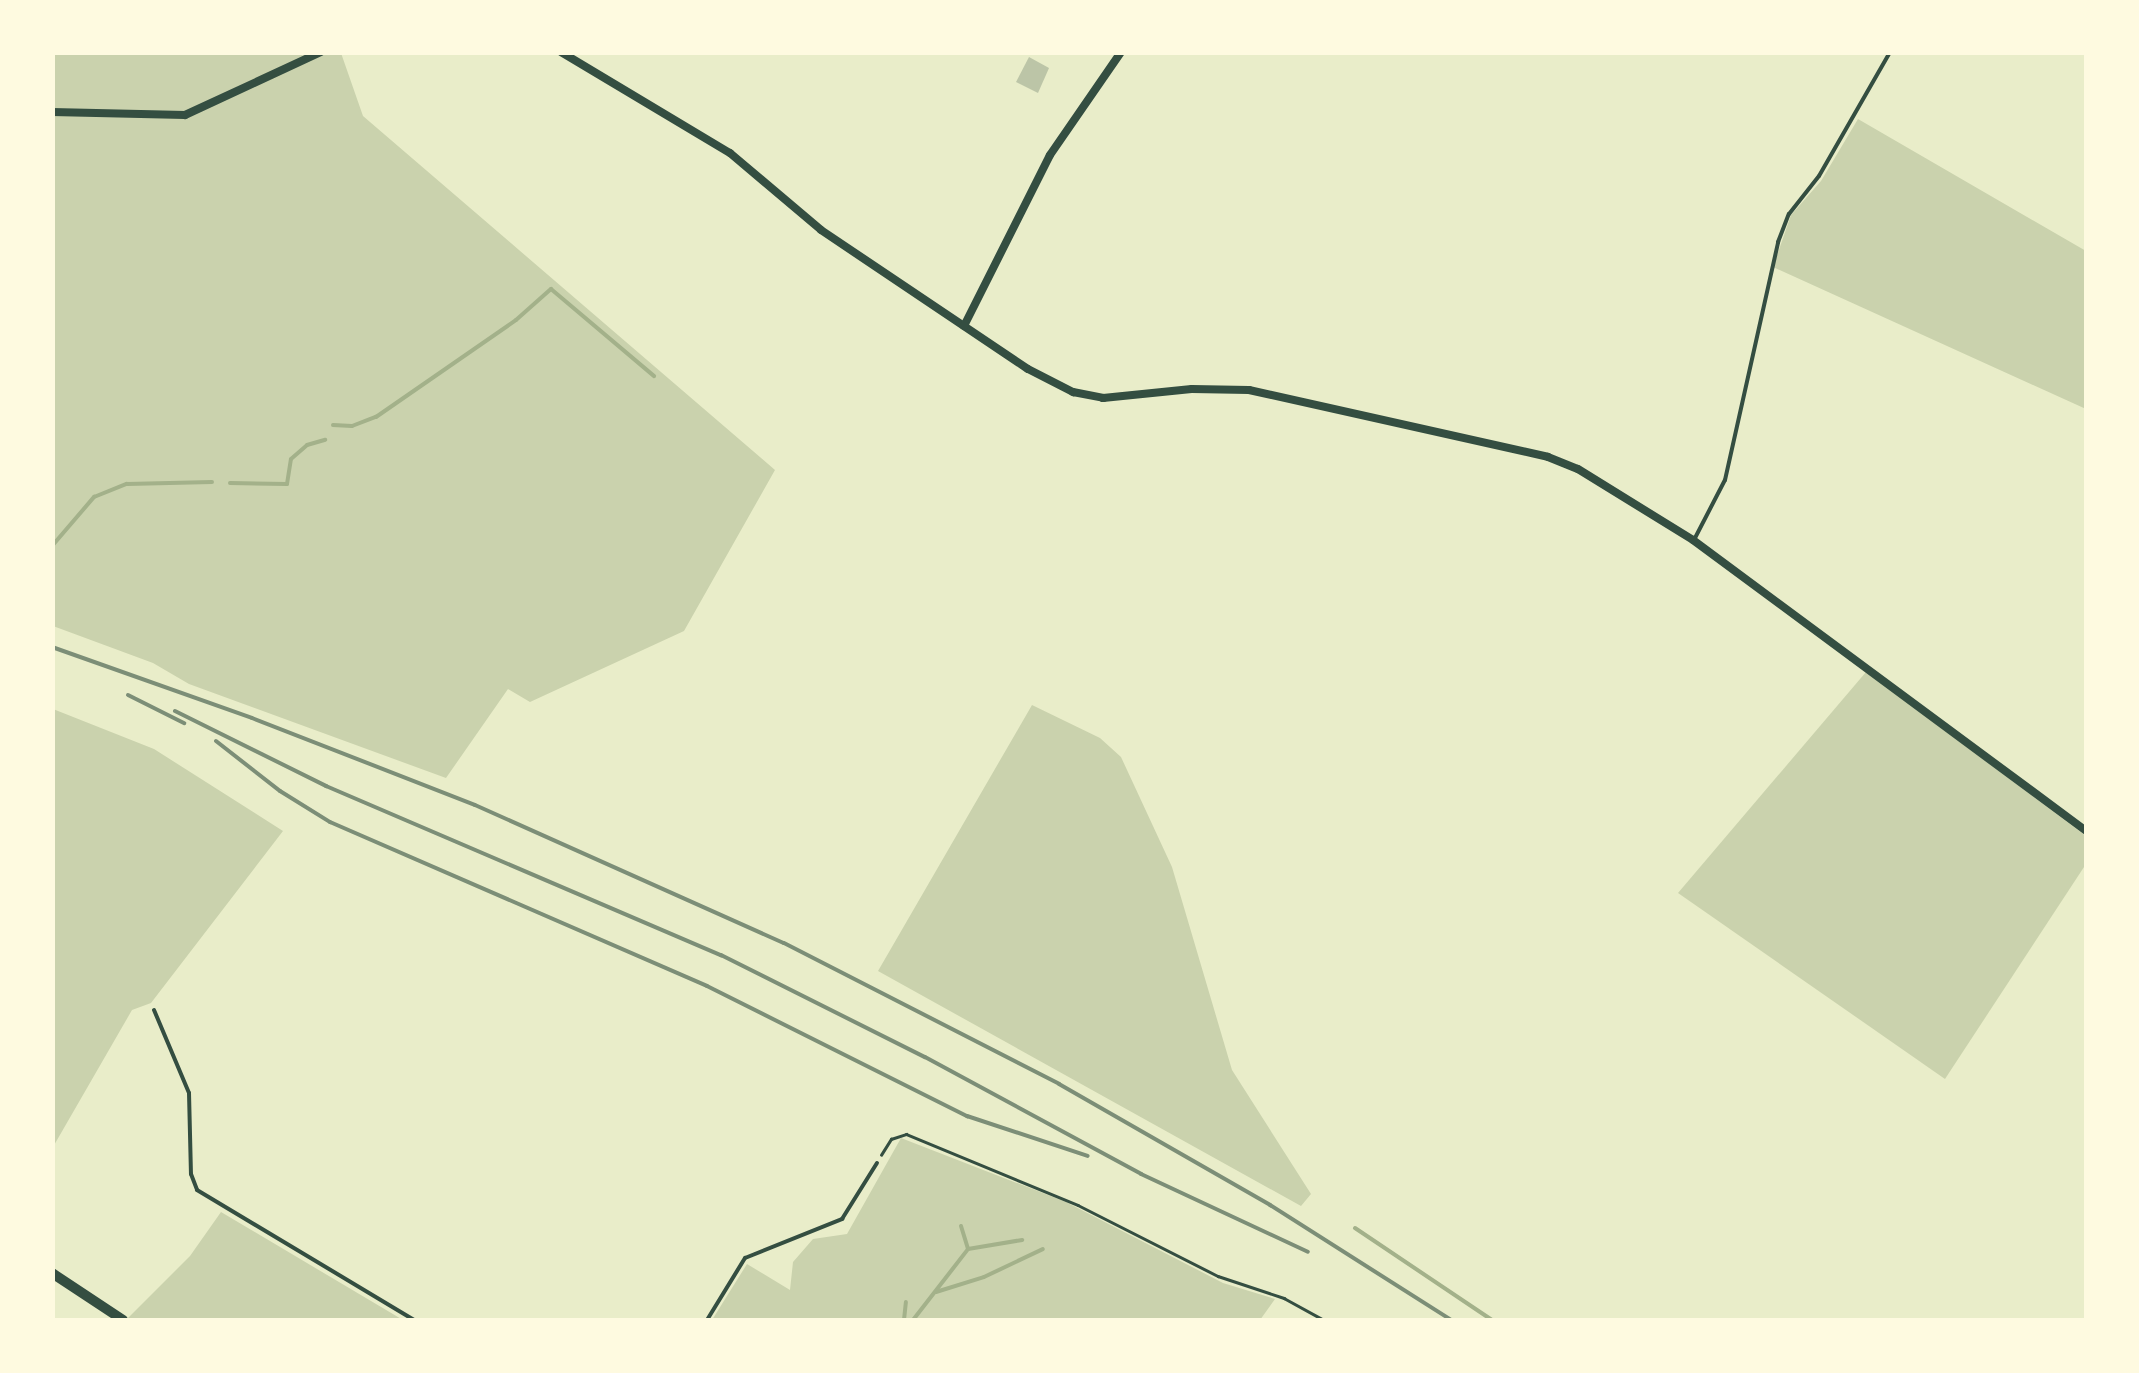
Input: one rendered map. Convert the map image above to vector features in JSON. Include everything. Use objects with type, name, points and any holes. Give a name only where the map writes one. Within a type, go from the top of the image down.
[{"type":"main road","points":[[52,1274],[123,1320]]},
{"type":"street","points":[[52,112],[185,115],[321,52]]},
{"type":"street","points":[[561,52],[730,153],[821,230],[1050,382],[1103,398],[1192,389],[1249,390],[1548,456],[1578,469],[1693,540],[2086,830]]},
{"type":"street","points":[[964,326],[1043,168],[1121,52]]},
{"type":"lane","points":[[1693,540],[1725,480],[1778,242],[1789,214],[1819,176],[1890,52]]},
{"type":"lane","points":[[154,1010],[190,1093],[191,1174],[197,1190],[414,1320]]},
{"type":"lane","points":[[706,1320],[745,1258],[842,1219],[877,1163]]},
{"type":"path","points":[[877,1163],[892,1139],[906,1134],[1078,1205],[1218,1276],[1284,1298],[1324,1320]]},
{"type":"green space","points":[[52,53],[341,53],[363,116],[775,470],[684,631],[530,702],[508,689],[446,778],[189,684],[153,663],[53,626]]},
{"type":"green space","points":[[1858,119],[2086,251],[2086,409],[1773,267],[1791,215],[1821,181]]},
{"type":"green space","points":[[1866,672],[2086,836],[2086,864],[1945,1079],[1678,893]]},
{"type":"green space","points":[[1032,705],[1100,738],[1121,757],[1172,867],[1232,1070],[1311,1194],[1301,1206],[878,971]]},
{"type":"green space","points":[[53,709],[154,749],[283,831],[151,1003],[132,1010],[53,1147]]},
{"type":"green space","points":[[901,1138],[1066,1202],[1223,1283],[1275,1299],[1260,1320],[712,1320],[747,1264],[790,1290],[793,1262],[813,1239],[847,1234]]},
{"type":"green space","points":[[221,1212],[403,1320],[126,1320],[190,1256]]},
{"type":"building","points":[[1029,57],[1049,68],[1038,93],[1016,82]]},
{"type":"waterway","points":[[333,425],[352,426],[376,417],[516,320],[551,289],[654,376]]},
{"type":"waterway","points":[[230,483],[287,484],[291,459],[307,445],[325,440]]},
{"type":"waterway","points":[[52,546],[94,497],[127,484],[212,482]]},
{"type":"waterway","points":[[961,1226],[968,1249]]},
{"type":"waterway","points":[[1355,1228],[1492,1320]]},
{"type":"waterway","points":[[913,1320],[968,1249],[1022,1240]]},
{"type":"waterway","points":[[936,1292],[984,1277],[1043,1249]]},
{"type":"waterway","points":[[904,1320],[906,1302]]},
{"type":"railway","points":[[52,647],[252,718],[475,805],[784,943],[1059,1084],[1270,1205],[1451,1320]]},
{"type":"railway","points":[[128,695],[184,723]]},
{"type":"railway","points":[[175,711],[326,786],[721,955],[925,1057],[1141,1174],[1308,1252]]},
{"type":"railway","points":[[216,741],[280,791],[330,822],[707,986],[967,1116],[1088,1156]]}]
